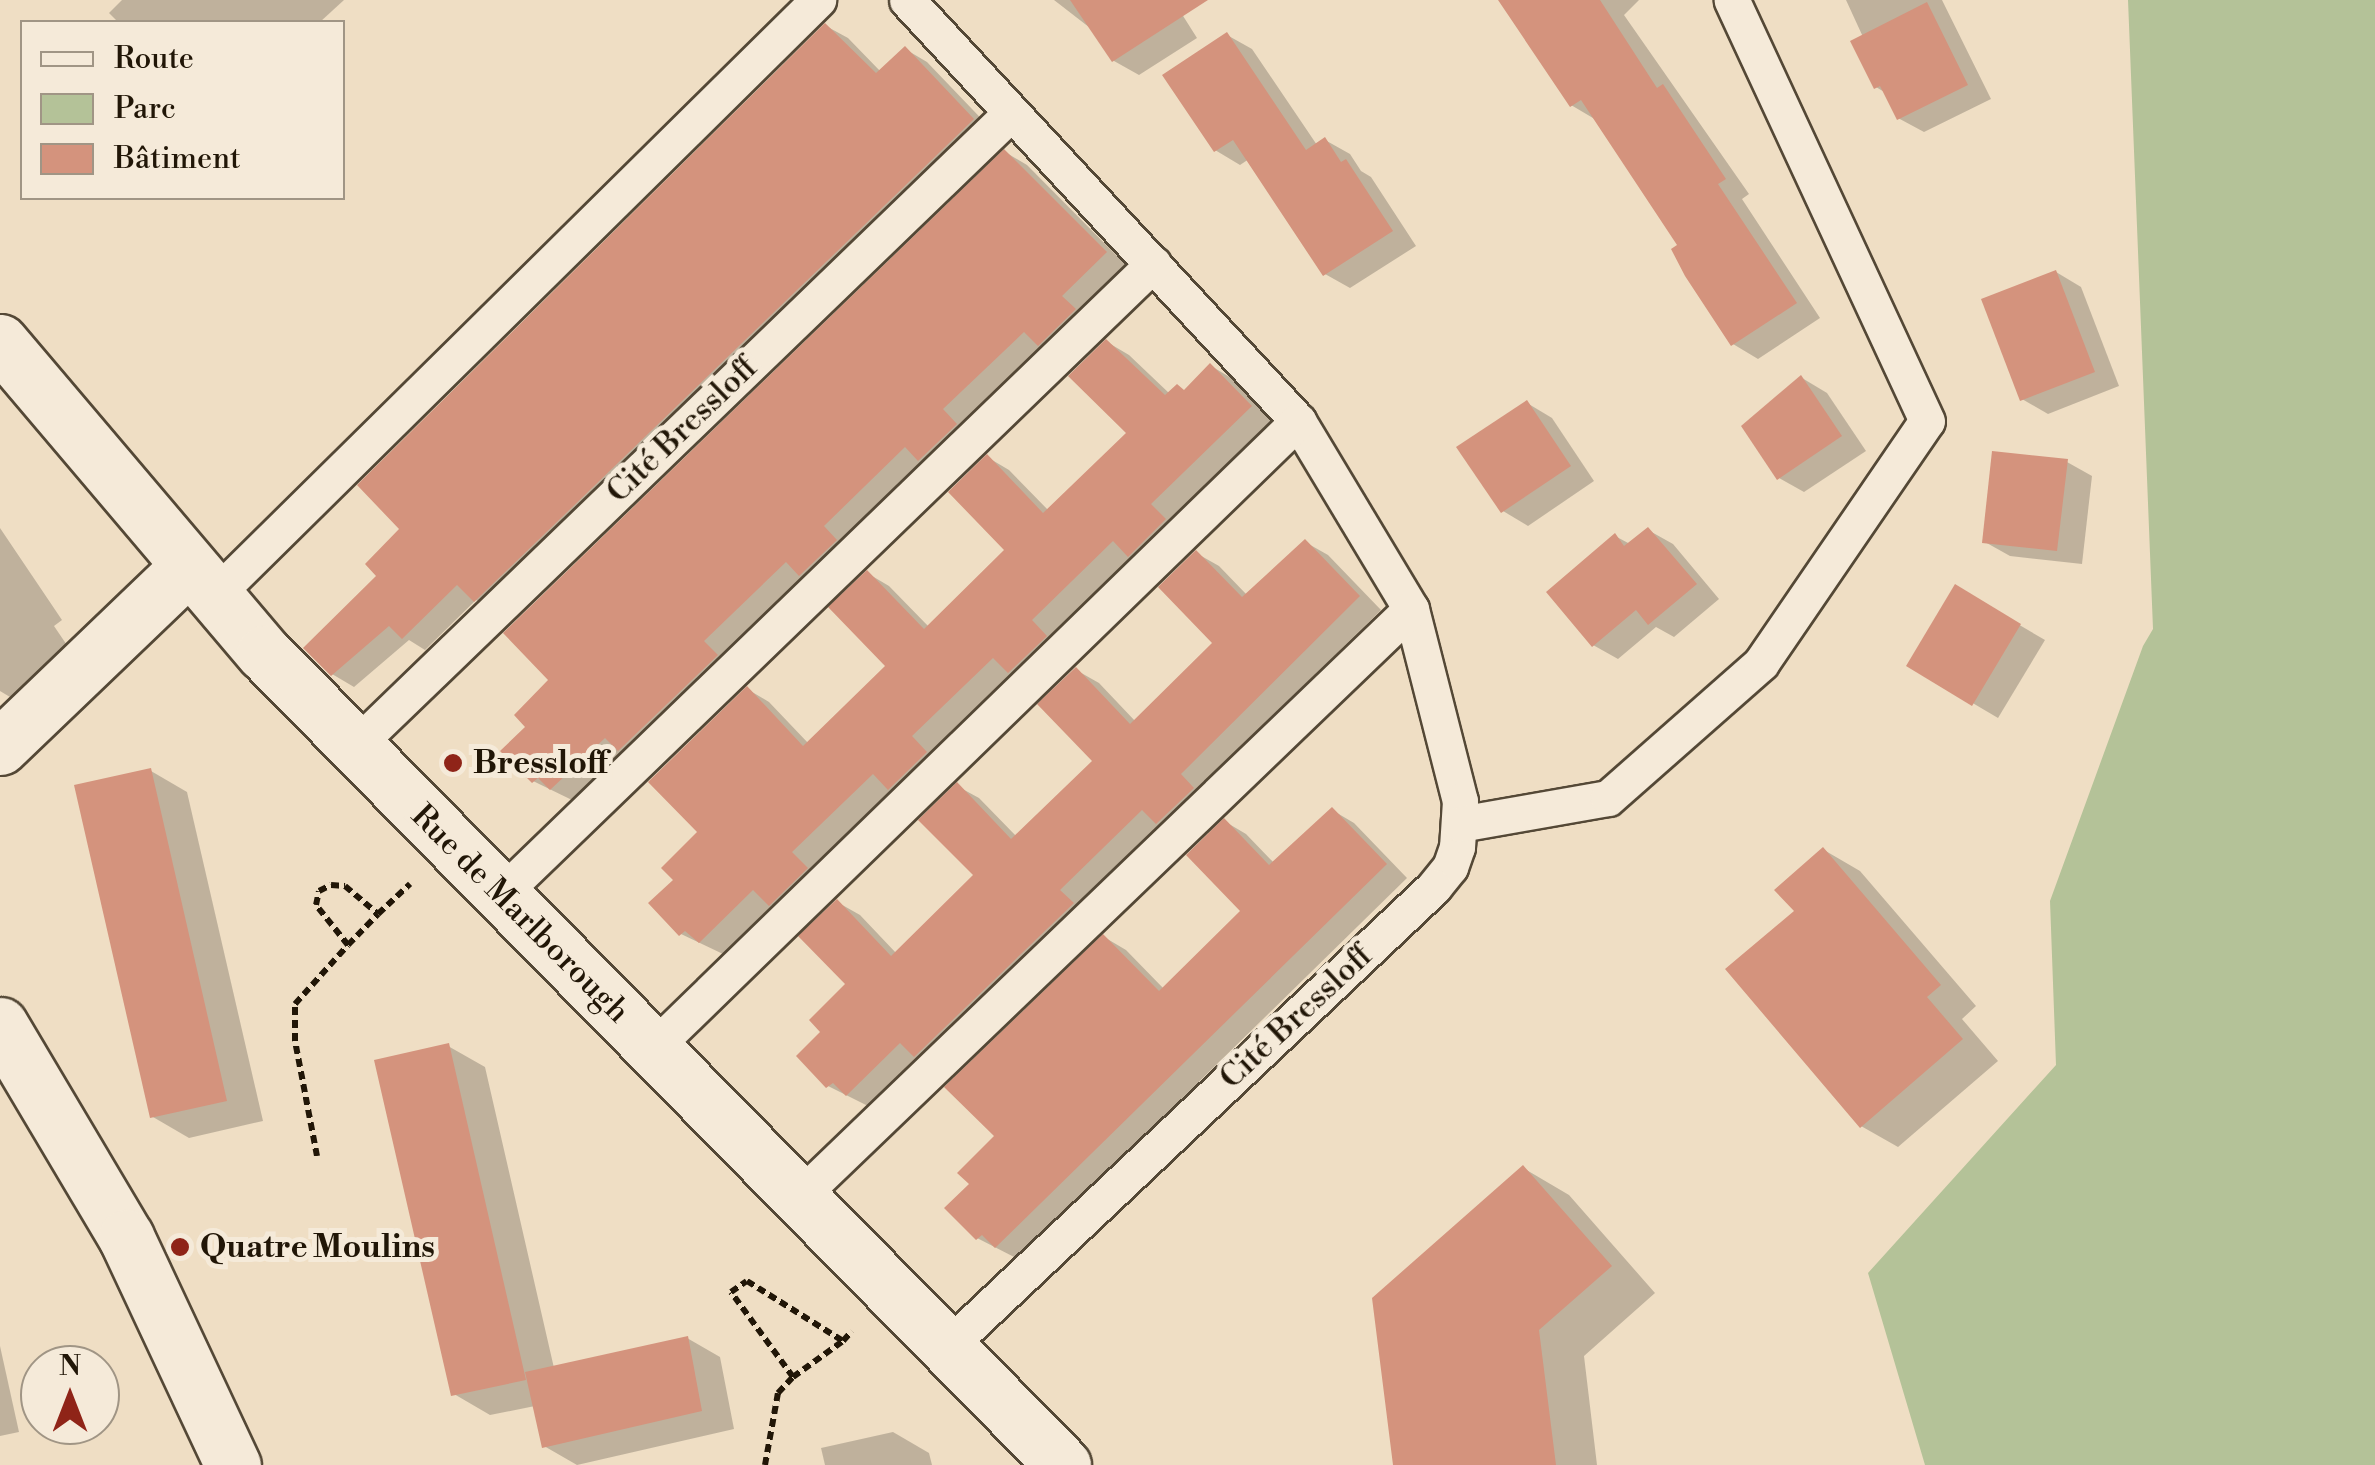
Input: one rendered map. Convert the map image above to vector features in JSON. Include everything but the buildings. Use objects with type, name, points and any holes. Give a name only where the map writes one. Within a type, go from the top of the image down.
[{"type":"main road","name":"Rue de Marlborough","points":[[0,342],[201,582],[355,746],[1063,1465]]},
{"type":"main road","points":[[0,747],[201,582]]},
{"type":"main road","points":[[0,1025],[126,1237],[232,1465]]},
{"type":"lane","points":[[201,582],[818,0]]},
{"type":"lane","name":"Cité Bressloff","points":[[907,0],[1298,420],[1411,609],[1460,801],[1460,824],[1450,868],[1434,887],[947,1347]]},
{"type":"lane","points":[[1460,824],[1608,798],[1760,663],[1927,420],[1732,0]]},
{"type":"lane","name":"Cité Bressloff","points":[[355,746],[1010,114]]},
{"type":"lane","points":[[501,894],[1153,264]]},
{"type":"lane","points":[[652,1049],[1298,420]]},
{"type":"lane","points":[[798,1198],[1411,609]]},
{"type":"path","points":[[317,1156],[295,1041],[295,1004],[378,914],[451,845]]},
{"type":"path","points":[[348,945],[316,905],[319,891],[331,885],[345,886],[378,914]]},
{"type":"path","points":[[793,1378],[731,1292],[747,1280],[842,1341]]},
{"type":"path","points":[[765,1465],[778,1393],[842,1341],[891,1291]]},
{"type":"green space","points":[[2128,0],[2375,0],[2375,1465],[1925,1465],[1868,1273],[2056,1065],[2050,901],[2143,646],[2153,629]]},
{"type":"place","name":"Bressloff","points":[[453,763]]},
{"type":"place","name":"Quatre Moulins","points":[[180,1247]]}]
